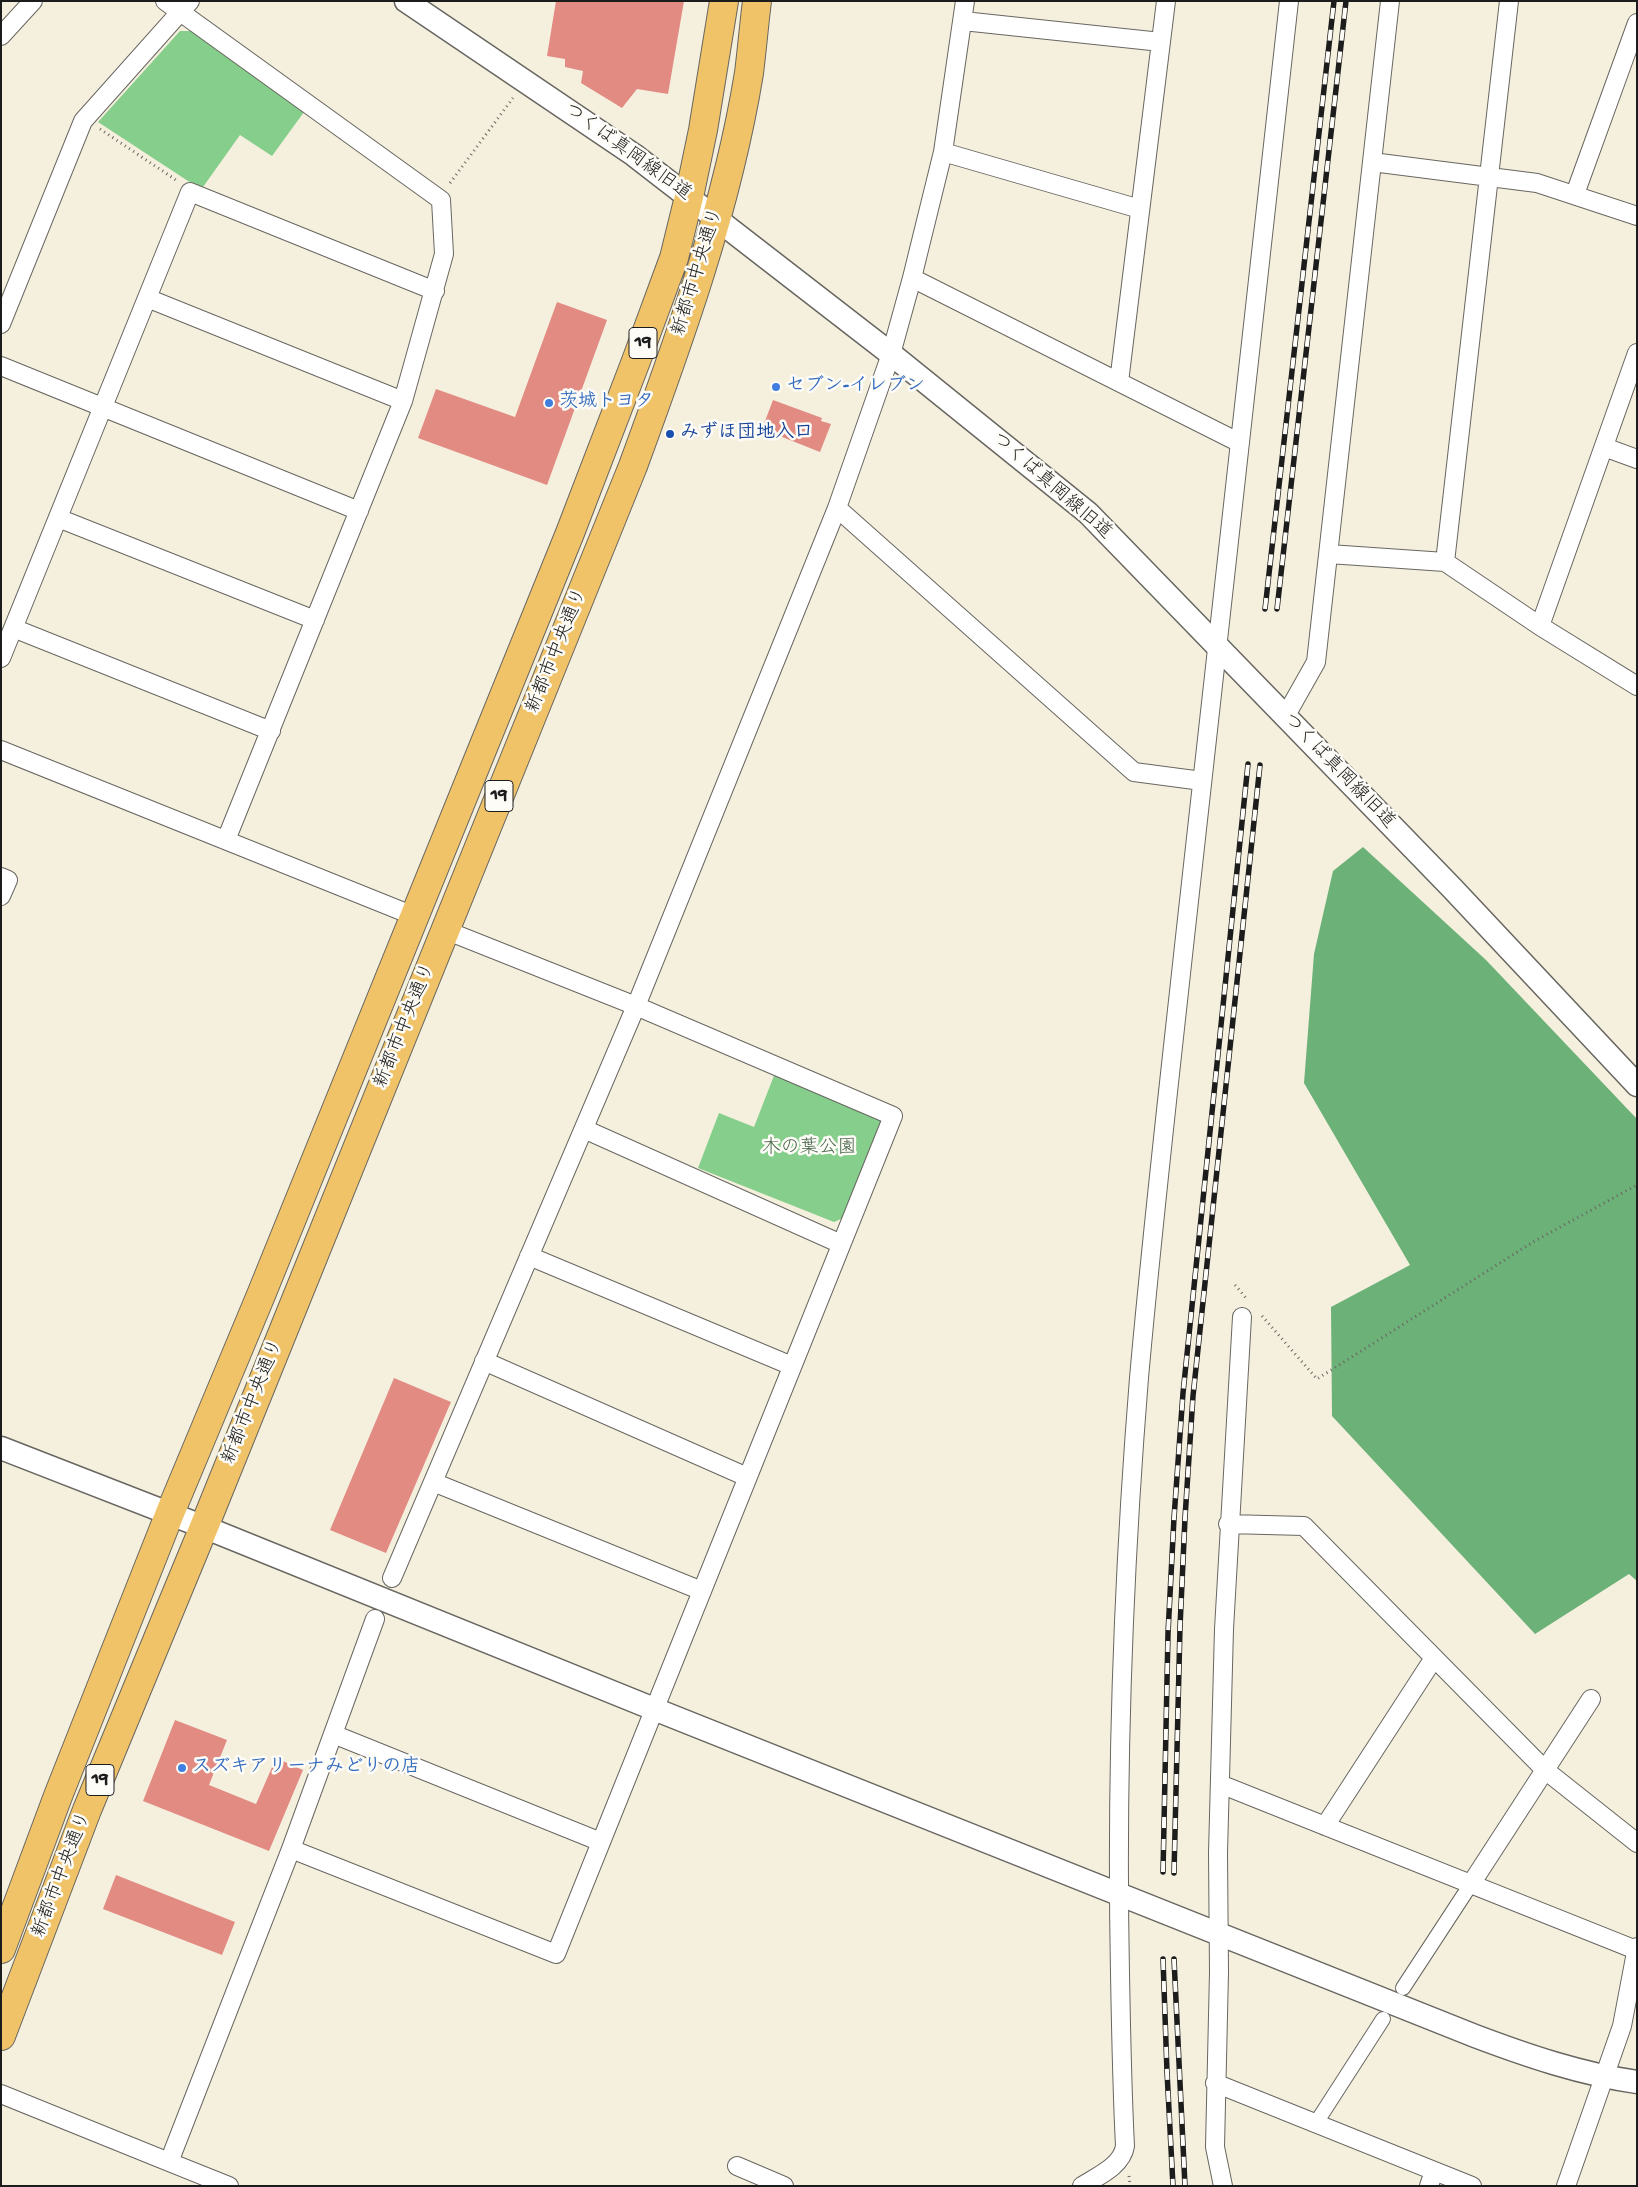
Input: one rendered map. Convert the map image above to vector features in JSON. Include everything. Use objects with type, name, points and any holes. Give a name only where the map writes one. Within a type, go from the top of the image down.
[{"type":"main road","name":"新都市中央通り","points":[[1,1948],[58,1796],[170,1513],[570,533],[633,370],[674,258],[690,197],[724,1]]},
{"type":"main road","name":"新都市中央通り","points":[[1,2036],[87,1810],[204,1527],[633,466],[669,367],[716,219],[749,72],[757,1]]},
{"type":"street","points":[[1,36],[33,1]]},
{"type":"street","points":[[166,1],[185,7],[441,200],[444,254],[403,401],[226,840]]},
{"type":"street","name":"つくば真岡線旧道","points":[[406,1],[634,155],[690,197],[1088,513],[1452,888],[1637,1085]]},
{"type":"street","points":[[392,1578],[636,1006],[837,508],[890,354],[912,278],[943,152],[965,1]]},
{"type":"street","points":[[1119,382],[1166,1]]},
{"type":"street","points":[[1082,2186],[1117,2163],[1124,2153],[1118,1895],[1123,1658],[1129,1518],[1138,1392],[1152,1231],[1289,1]]},
{"type":"street","points":[[1285,717],[1316,662],[1390,1]]},
{"type":"street","points":[[1445,562],[1509,1]]},
{"type":"street","points":[[1,324],[85,119],[185,7]]},
{"type":"street","points":[[963,22],[1161,42]]},
{"type":"street","points":[[1575,194],[1637,23]]},
{"type":"street","points":[[943,152],[1140,209]]},
{"type":"street","points":[[1372,162],[1537,183],[1637,216]]},
{"type":"street","points":[[1,658],[190,192],[435,291]]},
{"type":"street","points":[[912,278],[1240,443]]},
{"type":"street","points":[[147,298],[403,401]]},
{"type":"street","points":[[1540,626],[1637,353]]},
{"type":"street","points":[[1,366],[359,512]]},
{"type":"street","points":[[1604,447],[1637,459]]},
{"type":"street","points":[[837,508],[1134,772],[1202,781]]},
{"type":"street","points":[[58,518],[315,620]]},
{"type":"street","points":[[1329,554],[1445,562],[1540,626],[1637,686]]},
{"type":"street","points":[[13,628],[271,731]]},
{"type":"street","points":[[1,750],[414,916]]},
{"type":"street","points":[[1,877],[8,880],[1,896]]},
{"type":"street","points":[[291,1849],[556,1954],[893,1116],[636,1006],[445,930]]},
{"type":"street","points":[[584,1129],[841,1244]]},
{"type":"street","points":[[529,1256],[792,1366]]},
{"type":"street","points":[[1223,2186],[1215,2147],[1220,1784],[1228,1524],[1242,1317]]},
{"type":"street","points":[[484,1361],[747,1478]]},
{"type":"street","points":[[1,1448],[170,1513],[1118,1895],[1513,2051],[1551,2064],[1637,2082]]},
{"type":"street","points":[[433,1482],[702,1591]]},
{"type":"street","points":[[1228,1524],[1304,1526],[1545,1770],[1637,1843]]},
{"type":"street","points":[[169,2162],[291,1849],[375,1619]]},
{"type":"street","points":[[1325,1826],[1434,1658]]},
{"type":"street","points":[[1403,1988],[1591,1699]]},
{"type":"street","points":[[333,1734],[601,1842]]},
{"type":"street","points":[[1220,1784],[1636,1949],[1622,2026],[1566,2186]]},
{"type":"street","points":[[1316,2123],[1383,2019]]},
{"type":"street","points":[[1215,2083],[1316,2123],[1431,2178],[1472,2186]]},
{"type":"street","points":[[1,2094],[230,2186]]},
{"type":"street","points":[[737,2166],[784,2186]]},
{"type":"path","points":[[448,186],[513,97]]},
{"type":"path","points":[[85,119],[182,184],[190,192]]},
{"type":"path","points":[[1260,1314],[1317,1379],[1534,1242],[1637,1185]]},
{"type":"path","points":[[1235,1285],[1248,1300]]},
{"type":"green space","points":[[180,31],[191,31],[304,112],[272,156],[240,135],[203,187],[188,181],[98,122]]},
{"type":"green space","points":[[1363,847],[1486,960],[1637,1119],[1637,1581],[1629,1574],[1535,1634],[1332,1416],[1331,1307],[1410,1265],[1304,1083],[1314,954],[1333,871]]},
{"type":"green space","name":"木の葉公園","points":[[775,1073],[878,1115],[882,1125],[843,1218],[834,1222],[698,1168],[719,1113],[754,1127]]},
{"type":"building","points":[[556,1],[684,1],[668,94],[637,89],[622,108],[581,83],[583,71],[565,67],[565,59],[547,56]]},
{"type":"building","name":"茨城トヨタ","points":[[557,302],[607,320],[547,485],[418,438],[436,389],[515,417]]},
{"type":"building","points":[[773,400],[822,418],[821,421],[831,424],[820,452],[762,429]]},
{"type":"building","points":[[394,1378],[451,1402],[386,1553],[330,1530]]},
{"type":"building","points":[[175,1720],[227,1740],[209,1785],[256,1804],[276,1758],[303,1770],[269,1851],[143,1801]]},
{"type":"building","points":[[116,1875],[235,1922],[222,1955],[103,1909]]},
{"type":"railway","points":[[1265,609],[1334,1]]},
{"type":"railway","points":[[1277,609],[1346,1]]},
{"type":"railway","points":[[1163,1872],[1168,1633],[1183,1393],[1248,764]]},
{"type":"railway","points":[[1174,1873],[1180,1627],[1193,1396],[1260,765]]},
{"type":"railway","points":[[1163,1959],[1173,2186]]},
{"type":"railway","points":[[1174,1959],[1185,2186]]},
{"type":"place","name":"セブン-イレブン","points":[[776,387]]},
{"type":"place","name":"茨城トヨタ","points":[[549,403]]},
{"type":"place","name":"みずほ団地入口","points":[[670,434]]},
{"type":"place","name":"スズキアリーナみどりの店","points":[[182,1768]]}]
